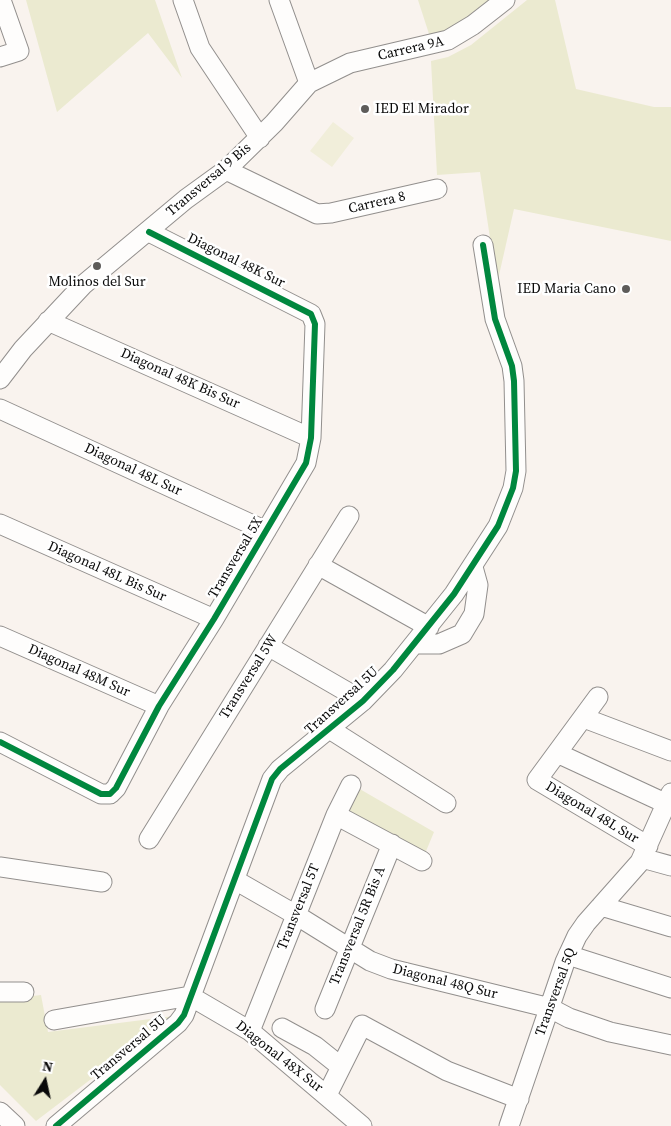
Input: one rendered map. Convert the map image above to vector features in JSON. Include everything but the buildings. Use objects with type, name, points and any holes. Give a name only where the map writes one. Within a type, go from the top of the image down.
[{"type":"street","points":[[0,57],[19,51],[1,0]]},
{"type":"street","points":[[183,0],[200,48],[260,138]]},
{"type":"street","points":[[279,0],[308,83]]},
{"type":"street","name":"Carrera 9A","points":[[308,83],[350,63],[448,40],[474,25],[505,0]]},
{"type":"street","name":"Transversal 9 Bis","points":[[0,379],[48,321],[83,285],[149,232],[186,199],[226,170],[260,138],[308,83]]},
{"type":"street","name":"Carrera 8","points":[[226,170],[317,214],[331,213],[437,189]]},
{"type":"street","name":"Diagonal 48K Sur","points":[[149,232],[311,314]]},
{"type":"street","name":"Transversal 5U","points":[[56,1126],[178,1023],[184,1015],[272,780],[280,769],[330,730],[363,701],[415,644],[473,567],[498,526],[513,488],[516,471],[512,366],[495,319],[483,245]]},
{"type":"street","name":"Transversal 5X","points":[[0,742],[101,794],[110,794],[116,788],[159,706],[214,619],[306,463],[311,438],[316,324],[311,314]]},
{"type":"street","name":"Diagonal 48K Bis Sur","points":[[48,321],[311,438]]},
{"type":"street","name":"Diagonal 48L Sur","points":[[0,409],[266,531]]},
{"type":"street","name":"Transversal 5W","points":[[149,838],[349,516]]},
{"type":"street","name":"Diagonal 48L Bis Sur","points":[[0,524],[214,619]]},
{"type":"street","points":[[318,565],[429,627]]},
{"type":"street","points":[[415,644],[438,644],[462,634],[474,614],[478,585],[473,567]]},
{"type":"street","name":"Diagonal 48M Sur","points":[[0,636],[159,706]]},
{"type":"street","points":[[268,646],[363,701]]},
{"type":"street","points":[[598,697],[557,753],[668,809]]},
{"type":"street","points":[[584,718],[671,751]]},
{"type":"street","points":[[330,730],[446,803]]},
{"type":"street","name":"Diagonal 48L Sur","points":[[557,753],[537,780],[645,852]]},
{"type":"street","name":"Transversal 5T","points":[[250,1031],[336,815],[351,785]]},
{"type":"street","name":"Transversal 5Q","points":[[509,1126],[568,955],[581,929],[645,852],[668,809]]},
{"type":"street","points":[[336,815],[422,861]]},
{"type":"street","name":"Transversal 5R Bis A","points":[[325,1009],[392,844]]},
{"type":"street","points":[[645,852],[671,866]]},
{"type":"street","points":[[0,867],[102,882]]},
{"type":"street","name":"Diagonal 48Q Sur","points":[[235,880],[296,914],[370,961],[391,969],[550,1008],[569,1018],[610,1032],[671,1045]]},
{"type":"street","points":[[601,906],[671,927]]},
{"type":"street","points":[[568,955],[671,988]]},
{"type":"street","points":[[0,992],[24,992]]},
{"type":"street","points":[[54,1020],[190,996]]},
{"type":"street","name":"Diagonal 48X Sur","points":[[190,996],[250,1031],[362,1126]]},
{"type":"street","points":[[327,1095],[362,1025],[447,1071],[519,1099]]},
{"type":"street","points":[[282,1028],[315,1046],[340,1066]]},
{"type":"street","points":[[0,1112],[15,1126]]},
{"type":"green space","points":[[26,0],[155,0],[182,78],[148,33],[57,112]]},
{"type":"green space","points":[[418,0],[492,0],[469,19],[446,32],[430,37]]},
{"type":"green space","points":[[527,0],[555,0],[576,89],[654,107],[671,107],[671,241],[514,209],[497,284],[480,172],[437,175],[431,61],[448,57],[471,45]]},
{"type":"green space","points":[[358,788],[434,832],[424,856],[346,814]]},
{"type":"green space","points":[[41,995],[48,1032],[174,1016],[36,1121],[0,1085],[0,1000]]},
{"type":"shaded area","points":[[333,122],[354,138],[332,167],[310,151]]},
{"type":"cycle path","points":[[0,742],[101,794],[110,794],[116,788],[159,706],[214,619],[306,463],[311,438],[315,324],[311,314],[149,232]]},
{"type":"cycle path","points":[[56,1126],[178,1023],[184,1015],[272,779],[280,769],[363,701],[393,670],[454,594],[498,526],[513,488],[516,471],[514,381],[512,366],[495,319],[483,245]]},
{"type":"place","name":"IED El Mirador","points":[[365,109]]},
{"type":"place","name":"Molinos del Sur","points":[[97,266]]},
{"type":"place","name":"IED Maria Cano","points":[[626,289]]}]
